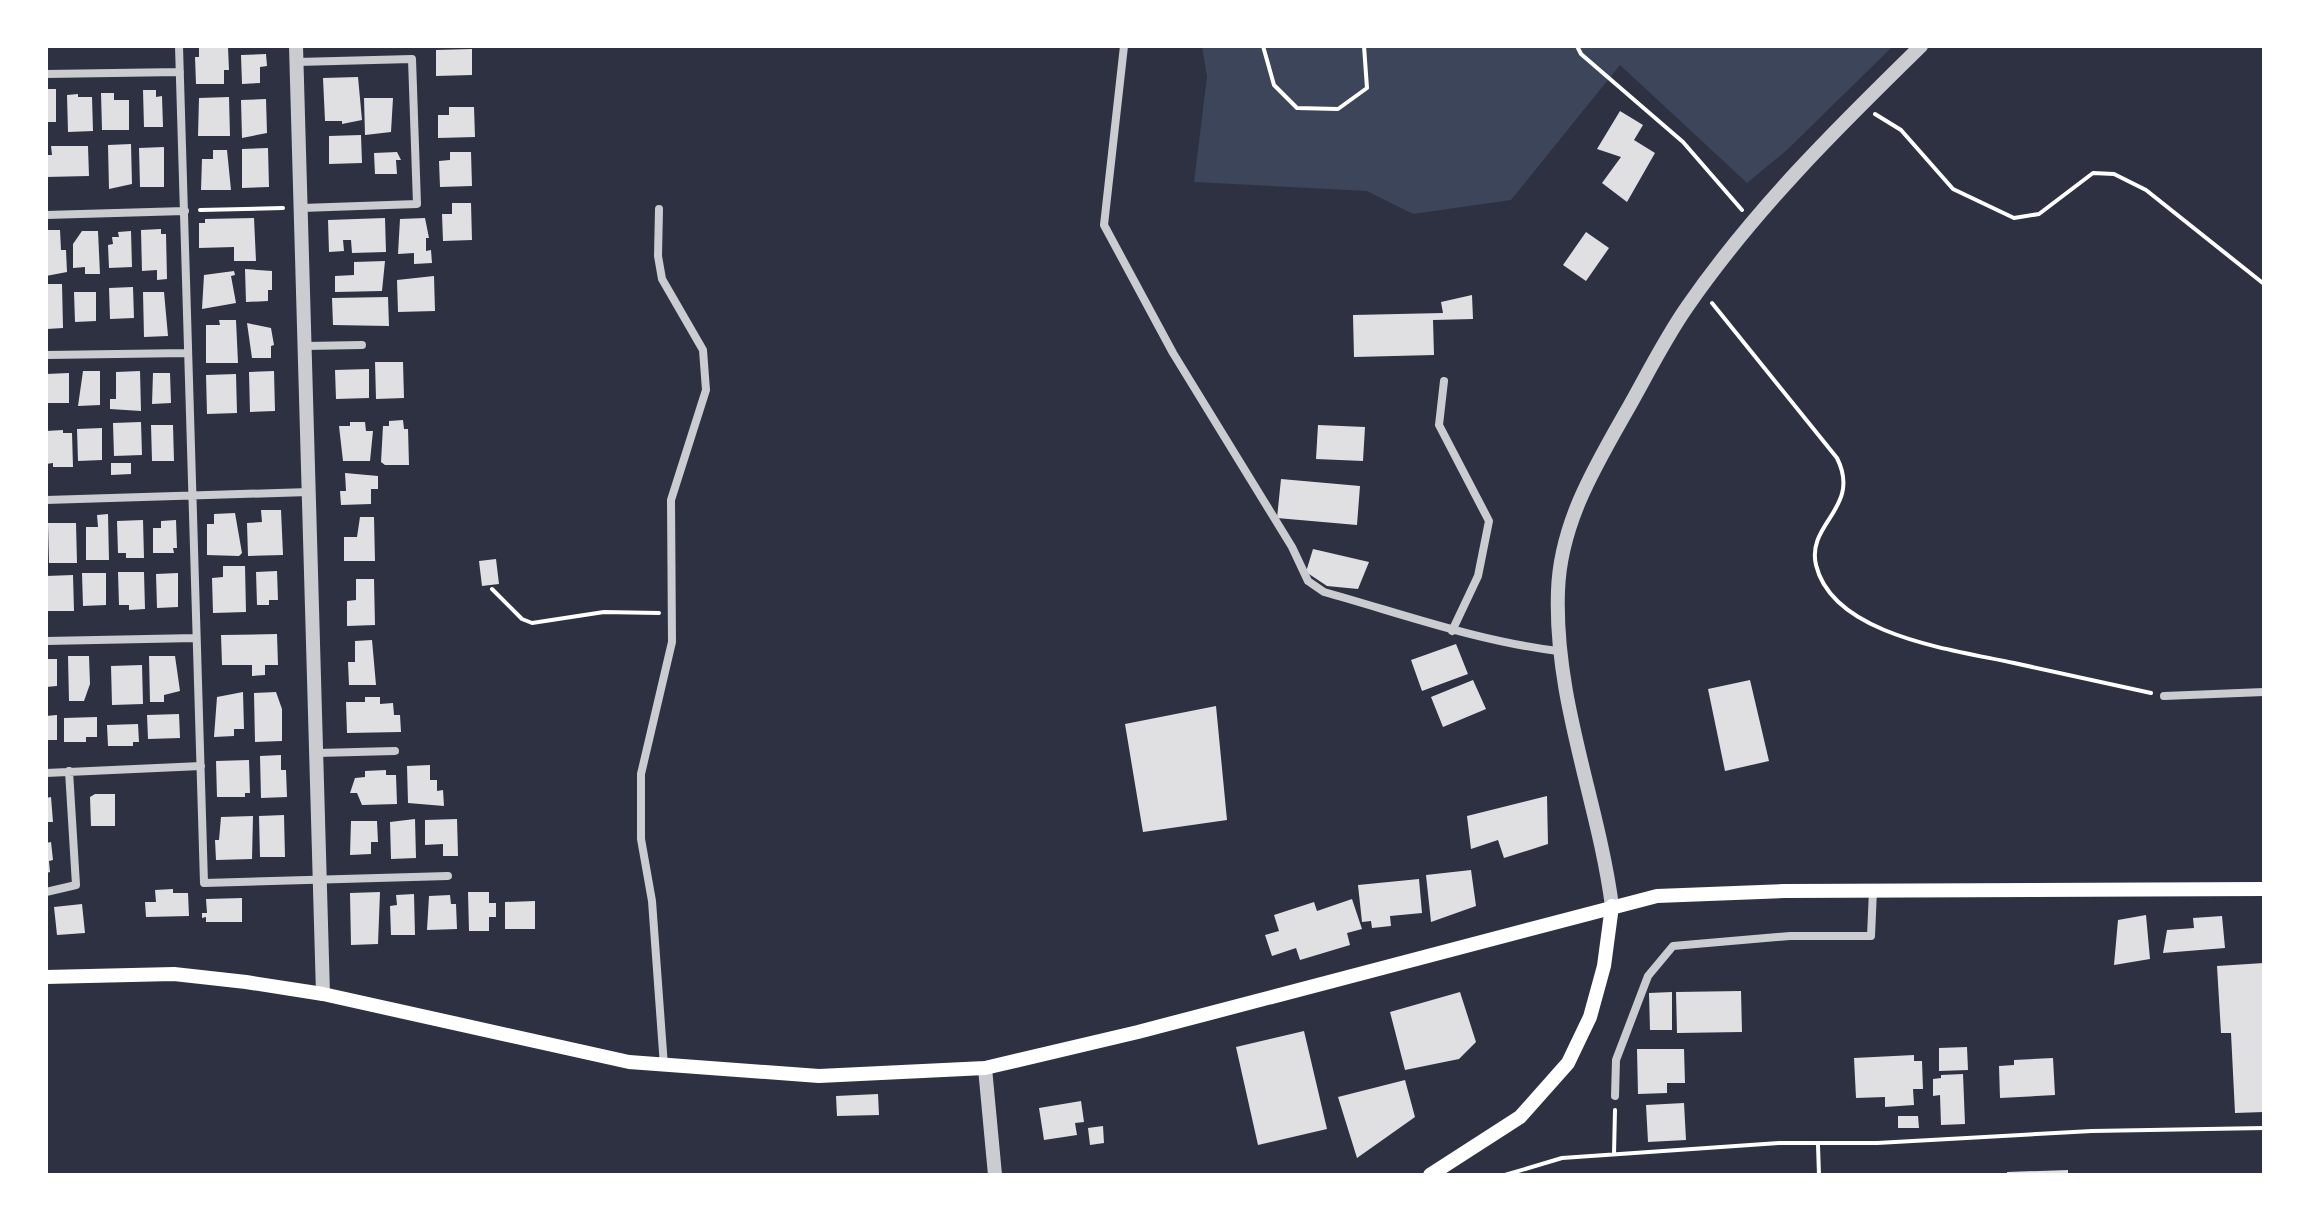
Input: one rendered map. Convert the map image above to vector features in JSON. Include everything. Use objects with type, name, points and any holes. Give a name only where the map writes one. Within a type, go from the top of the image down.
[{"type":"main road","points":[[46,977],[174,974],[323,994],[664,1067],[819,1076],[985,1068],[1198,1016],[1657,896],[1873,890],[2264,889]]},
{"type":"main road","points":[[1430,1175],[1520,1117],[1568,1063],[1590,1017],[1604,966],[1612,906]]},
{"type":"street","points":[[179,46],[204,883],[448,876]]},
{"type":"street","points":[[296,46],[323,994]]},
{"type":"street","points":[[1124,46],[1104,225],[1151,313],[1292,547],[1308,581],[1324,592],[1452,631],[1508,645],[1558,651]]},
{"type":"street","points":[[1612,906],[1605,853],[1566,701],[1558,651],[1558,589],[1569,525],[1594,467],[1698,291],[1798,168],[1921,46]]},
{"type":"street","points":[[297,62],[412,59],[417,204],[302,208]]},
{"type":"street","points":[[46,74],[180,72]]},
{"type":"street","points":[[659,209],[658,256],[662,279],[703,350],[706,390],[671,500],[672,642],[641,774],[641,839],[652,901],[664,1067]]},
{"type":"street","points":[[46,215],[185,211]]},
{"type":"street","points":[[305,346],[362,345]]},
{"type":"street","points":[[46,355],[188,353]]},
{"type":"street","points":[[1444,381],[1439,425],[1489,521],[1478,576],[1452,631]]},
{"type":"street","points":[[46,500],[310,492]]},
{"type":"street","points":[[46,641],[196,638]]},
{"type":"street","points":[[2164,696],[2264,692]]},
{"type":"street","points":[[317,753],[395,751]]},
{"type":"street","points":[[46,773],[201,766]]},
{"type":"street","points":[[46,892],[76,885],[69,771]]},
{"type":"street","points":[[1615,1096],[1616,1060],[1648,976],[1673,946],[1790,936],[1871,936],[1873,890]]},
{"type":"street","points":[[985,1068],[995,1175]]},
{"type":"path","points":[[1263,46],[1274,85],[1297,108],[1338,109],[1367,88],[1364,46]]},
{"type":"path","points":[[1577,46],[1581,54],[1683,142],[1753,222]]},
{"type":"path","points":[[1861,104],[1901,130],[1953,189],[2014,218],[2039,214],[2093,173],[2114,174],[2146,190],[2264,284]]},
{"type":"path","points":[[185,211],[302,208]]},
{"type":"path","points":[[1698,291],[1733,325],[1837,458],[1846,476],[1845,490],[1816,544],[1815,563],[1823,582],[1841,604],[1878,626],[1930,647],[2164,696]]},
{"type":"path","points":[[492,589],[522,619],[532,623],[604,612],[656,613]]},
{"type":"path","points":[[1614,1154],[1615,1096]]},
{"type":"path","points":[[1505,1175],[1562,1158],[1779,1143],[1818,1145],[2092,1131],[2264,1128]]},
{"type":"path","points":[[1818,1145],[1819,1175]]},
{"type":"shaded area","points":[[1202,46],[1893,46],[1787,150],[1747,183],[1620,65],[1511,200],[1413,214],[1367,191],[1194,182],[1207,77]]},
{"type":"building","points":[[228,47],[229,70],[224,70],[224,84],[196,84],[195,57],[199,57],[199,48]]},
{"type":"building","points":[[472,49],[472,75],[436,76],[436,50]]},
{"type":"building","points":[[266,54],[267,66],[260,67],[260,83],[242,84],[241,55]]},
{"type":"building","points":[[358,77],[362,120],[342,124],[342,121],[325,121],[323,78]]},
{"type":"building","points":[[46,89],[56,89],[56,122],[46,122]]},
{"type":"building","points":[[143,90],[156,90],[156,97],[162,96],[163,127],[144,127]]},
{"type":"building","points":[[101,93],[114,93],[114,100],[129,100],[129,130],[102,130]]},
{"type":"building","points":[[78,94],[78,97],[92,97],[93,131],[68,132],[67,95]]},
{"type":"building","points":[[229,97],[230,136],[198,136],[199,98]]},
{"type":"building","points":[[364,98],[393,98],[391,132],[365,135]]},
{"type":"building","points":[[266,99],[267,133],[242,138],[241,100]]},
{"type":"building","points":[[449,107],[474,107],[475,137],[438,138],[438,115],[449,115]]},
{"type":"building","points":[[1620,111],[1643,125],[1634,140],[1655,153],[1627,202],[1602,183],[1621,157],[1597,149]]},
{"type":"building","points":[[361,135],[362,163],[329,164],[329,136]]},
{"type":"building","points":[[131,144],[132,184],[109,189],[108,145]]},
{"type":"building","points":[[51,146],[88,146],[89,176],[46,177],[46,155],[52,155]]},
{"type":"building","points":[[164,147],[164,187],[140,187],[139,148]]},
{"type":"building","points":[[268,148],[269,187],[242,188],[242,149]]},
{"type":"building","points":[[213,150],[227,150],[231,190],[201,190],[202,159],[213,159]]},
{"type":"building","points":[[397,152],[401,160],[396,160],[397,174],[375,174],[374,153]]},
{"type":"building","points":[[450,152],[471,152],[472,186],[440,187],[439,161],[450,160]]},
{"type":"building","points":[[452,203],[471,203],[472,240],[443,241],[442,214],[452,214]]},
{"type":"building","points":[[254,218],[256,261],[234,261],[234,247],[199,248],[199,223],[205,223],[205,219]]},
{"type":"building","points":[[385,218],[386,252],[352,253],[351,240],[343,240],[344,251],[329,252],[328,220]]},
{"type":"building","points":[[425,218],[429,238],[426,238],[426,251],[431,250],[432,263],[414,264],[414,253],[398,254],[400,219]]},
{"type":"building","points":[[161,229],[161,234],[166,234],[167,279],[157,280],[157,270],[142,271],[141,230]]},
{"type":"building","points":[[46,230],[60,230],[61,250],[66,250],[67,272],[46,276]]},
{"type":"building","points":[[82,231],[98,231],[100,274],[85,274],[85,267],[73,268],[73,244]]},
{"type":"building","points":[[131,231],[132,267],[109,268],[108,245],[113,244],[112,237],[119,237],[118,232]]},
{"type":"building","points":[[1586,232],[1609,248],[1586,281],[1563,265]]},
{"type":"building","points":[[385,261],[382,291],[335,292],[335,276],[354,275],[354,262]]},
{"type":"building","points":[[245,269],[272,271],[272,290],[268,290],[268,301],[246,302]]},
{"type":"building","points":[[234,271],[235,275],[231,276],[236,303],[202,309],[204,275]]},
{"type":"building","points":[[434,276],[435,311],[398,312],[397,280]]},
{"type":"building","points":[[46,284],[62,284],[63,328],[47,329]]},
{"type":"building","points":[[133,287],[134,318],[110,319],[109,288]]},
{"type":"building","points":[[74,292],[96,292],[96,321],[75,322]]},
{"type":"building","points":[[143,292],[164,292],[168,336],[144,337]]},
{"type":"building","points":[[1472,295],[1473,319],[1433,320],[1434,355],[1354,357],[1353,315],[1443,313],[1441,302]]},
{"type":"building","points":[[388,297],[389,326],[333,325],[332,298]]},
{"type":"building","points":[[219,320],[236,320],[238,363],[206,363],[206,325],[220,325]]},
{"type":"building","points":[[247,323],[271,328],[274,345],[271,346],[271,358],[252,358]]},
{"type":"building","points":[[375,362],[403,362],[404,398],[376,399]]},
{"type":"building","points":[[369,369],[369,398],[336,399],[335,370]]},
{"type":"building","points":[[83,371],[100,371],[100,405],[78,406]]},
{"type":"building","points":[[140,371],[141,411],[110,409],[110,399],[116,399],[116,372]]},
{"type":"building","points":[[274,371],[275,411],[250,412],[249,372]]},
{"type":"building","points":[[69,373],[69,403],[46,403],[46,374]]},
{"type":"building","points":[[153,373],[170,373],[171,403],[152,404]]},
{"type":"building","points":[[236,374],[237,413],[207,414],[206,375]]},
{"type":"building","points":[[403,420],[404,429],[408,429],[409,465],[385,465],[381,462],[383,426],[389,426],[389,421]]},
{"type":"building","points":[[141,422],[142,455],[114,456],[113,423]]},
{"type":"building","points":[[350,422],[365,422],[366,431],[373,431],[370,461],[343,461],[339,426],[350,426]]},
{"type":"building","points":[[151,425],[173,425],[174,461],[152,461]]},
{"type":"building","points":[[1318,425],[1365,427],[1363,461],[1316,459]]},
{"type":"building","points":[[102,428],[102,460],[78,461],[77,429]]},
{"type":"building","points":[[63,430],[63,433],[72,433],[73,467],[53,467],[53,463],[46,464],[46,431]]},
{"type":"building","points":[[111,463],[131,463],[131,474],[111,475]]},
{"type":"building","points":[[345,473],[378,476],[378,489],[371,489],[371,504],[341,505],[340,491],[346,491]]},
{"type":"building","points":[[1281,479],[1360,486],[1357,525],[1277,518]]},
{"type":"building","points":[[261,510],[281,510],[283,555],[248,556],[247,523],[262,522]]},
{"type":"building","points":[[235,513],[242,553],[239,556],[207,555],[207,524],[214,524],[214,514]]},
{"type":"building","points":[[108,514],[109,560],[86,560],[86,527],[98,527],[97,515]]},
{"type":"building","points":[[360,517],[374,517],[375,561],[344,561],[344,537],[357,537]]},
{"type":"building","points":[[143,520],[144,558],[126,558],[126,553],[118,553],[117,521]]},
{"type":"building","points":[[176,520],[177,548],[173,548],[174,553],[153,553],[153,528],[161,528],[161,521]]},
{"type":"building","points":[[48,523],[76,523],[77,563],[49,563]]},
{"type":"building","points":[[1313,549],[1369,562],[1358,589],[1327,586],[1306,572]]},
{"type":"building","points":[[496,559],[499,584],[482,586],[479,561]]},
{"type":"building","points":[[223,566],[245,566],[246,612],[213,613],[212,578],[223,577]]},
{"type":"building","points":[[277,571],[278,600],[269,600],[269,605],[257,605],[256,572]]},
{"type":"building","points":[[118,572],[144,572],[145,609],[129,610],[129,605],[119,605]]},
{"type":"building","points":[[82,573],[106,573],[106,605],[83,606]]},
{"type":"building","points":[[178,573],[178,607],[157,608],[156,574]]},
{"type":"building","points":[[73,575],[74,611],[47,611],[46,576]]},
{"type":"building","points":[[356,579],[374,579],[375,625],[347,626],[347,601],[356,600]]},
{"type":"building","points":[[277,634],[278,665],[265,665],[265,675],[252,676],[252,665],[222,665],[221,635]]},
{"type":"building","points":[[372,640],[376,685],[349,685],[348,662],[355,662],[355,641]]},
{"type":"building","points":[[1456,644],[1468,674],[1422,691],[1411,660]]},
{"type":"building","points":[[68,656],[89,656],[90,684],[84,701],[69,701]]},
{"type":"building","points":[[149,656],[175,656],[180,691],[164,695],[164,702],[150,702]]},
{"type":"building","points":[[46,659],[57,659],[57,686],[46,687]]},
{"type":"building","points":[[142,665],[143,704],[112,705],[111,666]]},
{"type":"building","points":[[1473,680],[1486,709],[1443,727],[1431,697]]},
{"type":"building","points":[[1750,680],[1769,761],[1725,771],[1708,689]]},
{"type":"building","points":[[243,692],[244,729],[234,729],[234,736],[214,737],[217,697]]},
{"type":"building","points":[[276,692],[282,709],[282,741],[255,742],[254,693]]},
{"type":"building","points":[[365,697],[380,697],[380,704],[393,703],[394,715],[400,715],[401,732],[347,733],[346,702],[365,702]]},
{"type":"building","points":[[1216,706],[1227,820],[1143,832],[1125,724]]},
{"type":"building","points":[[179,714],[180,738],[148,739],[147,715]]},
{"type":"building","points":[[57,715],[57,740],[46,740],[46,716]]},
{"type":"building","points":[[97,717],[97,737],[86,737],[86,742],[64,742],[64,718]]},
{"type":"building","points":[[138,724],[139,742],[133,742],[133,746],[108,746],[107,725]]},
{"type":"building","points":[[281,755],[281,770],[286,770],[287,797],[261,798],[260,756]]},
{"type":"building","points":[[249,760],[250,793],[245,793],[245,797],[217,797],[216,761]]},
{"type":"building","points":[[430,765],[430,780],[437,780],[437,791],[443,790],[444,806],[408,803],[407,766]]},
{"type":"building","points":[[386,770],[386,775],[396,775],[397,804],[362,805],[357,793],[350,793],[355,778],[365,777],[365,771]]},
{"type":"building","points":[[115,794],[115,826],[91,826],[90,797]]},
{"type":"building","points":[[1547,796],[1548,844],[1504,858],[1498,840],[1471,849],[1467,816]]},
{"type":"building","points":[[51,797],[53,822],[46,822],[46,798]]},
{"type":"building","points":[[284,815],[285,857],[260,857],[259,816]]},
{"type":"building","points":[[253,816],[252,859],[216,860],[215,840],[219,840],[221,817]]},
{"type":"building","points":[[415,819],[416,858],[391,859],[390,822]]},
{"type":"building","points":[[457,819],[458,856],[443,856],[443,844],[425,845],[425,820]]},
{"type":"building","points":[[351,821],[377,821],[378,842],[371,842],[371,854],[350,855]]},
{"type":"building","points":[[51,842],[53,860],[49,861],[50,872],[46,873],[46,843]]},
{"type":"building","points":[[1471,870],[1476,906],[1431,922],[1426,875]]},
{"type":"building","points":[[1419,879],[1422,913],[1390,916],[1391,926],[1372,928],[1371,921],[1362,922],[1358,885]]},
{"type":"building","points":[[173,889],[173,893],[188,893],[189,916],[146,917],[145,902],[156,902],[155,890]]},
{"type":"building","points":[[380,892],[378,944],[351,945],[350,893]]},
{"type":"building","points":[[468,892],[489,892],[489,903],[496,903],[496,917],[489,917],[489,931],[469,931]]},
{"type":"building","points":[[414,894],[415,935],[391,935],[390,906],[397,905],[396,895]]},
{"type":"building","points":[[450,895],[451,904],[456,904],[457,929],[427,930],[429,896]]},
{"type":"building","points":[[242,898],[242,922],[206,922],[206,917],[202,918],[202,913],[207,913],[206,899]]},
{"type":"building","points":[[1352,899],[1362,929],[1347,933],[1350,945],[1300,960],[1296,948],[1272,956],[1265,935],[1279,931],[1274,915],[1314,902],[1317,911]]},
{"type":"building","points":[[535,901],[535,929],[505,929],[505,902]]},
{"type":"building","points":[[82,904],[85,933],[57,935],[54,907]]},
{"type":"building","points":[[2146,915],[2150,959],[2114,965],[2118,920]]},
{"type":"building","points":[[2222,916],[2225,948],[2163,953],[2167,930],[2194,928],[2193,918]]},
{"type":"building","points":[[2264,963],[2264,1112],[2235,1113],[2231,1033],[2221,1033],[2217,966]]},
{"type":"building","points":[[1741,991],[1742,1032],[1677,1033],[1676,992]]},
{"type":"building","points":[[1460,992],[1476,1042],[1459,1059],[1405,1070],[1390,1012]]},
{"type":"building","points":[[1672,992],[1672,1030],[1650,1030],[1649,993]]},
{"type":"building","points":[[1304,1031],[1327,1129],[1258,1145],[1236,1047]]},
{"type":"building","points":[[1967,1047],[1968,1070],[1939,1071],[1939,1048]]},
{"type":"building","points":[[1637,1049],[1684,1049],[1685,1083],[1667,1083],[1667,1093],[1638,1094]]},
{"type":"building","points":[[1914,1055],[1914,1061],[1922,1061],[1923,1089],[1913,1089],[1914,1105],[1885,1107],[1885,1097],[1856,1098],[1854,1058]]},
{"type":"building","points":[[2053,1058],[2055,1095],[2000,1098],[1999,1066],[2014,1065],[2014,1060]]},
{"type":"building","points":[[1963,1074],[1965,1124],[1941,1125],[1940,1095],[1933,1096],[1933,1079],[1941,1078],[1941,1075]]},
{"type":"building","points":[[1405,1080],[1415,1117],[1357,1158],[1338,1097]]},
{"type":"building","points":[[878,1094],[879,1115],[837,1116],[836,1096]]},
{"type":"building","points":[[1081,1101],[1084,1122],[1075,1123],[1077,1135],[1044,1140],[1039,1108]]},
{"type":"building","points":[[1684,1103],[1686,1140],[1648,1142],[1646,1105]]},
{"type":"building","points":[[1898,1116],[1918,1116],[1919,1128],[1898,1128]]},
{"type":"building","points":[[1103,1126],[1104,1143],[1090,1145],[1088,1128]]},
{"type":"building","points":[[2068,1170],[2068,1175],[2007,1175],[2007,1172]]}]
